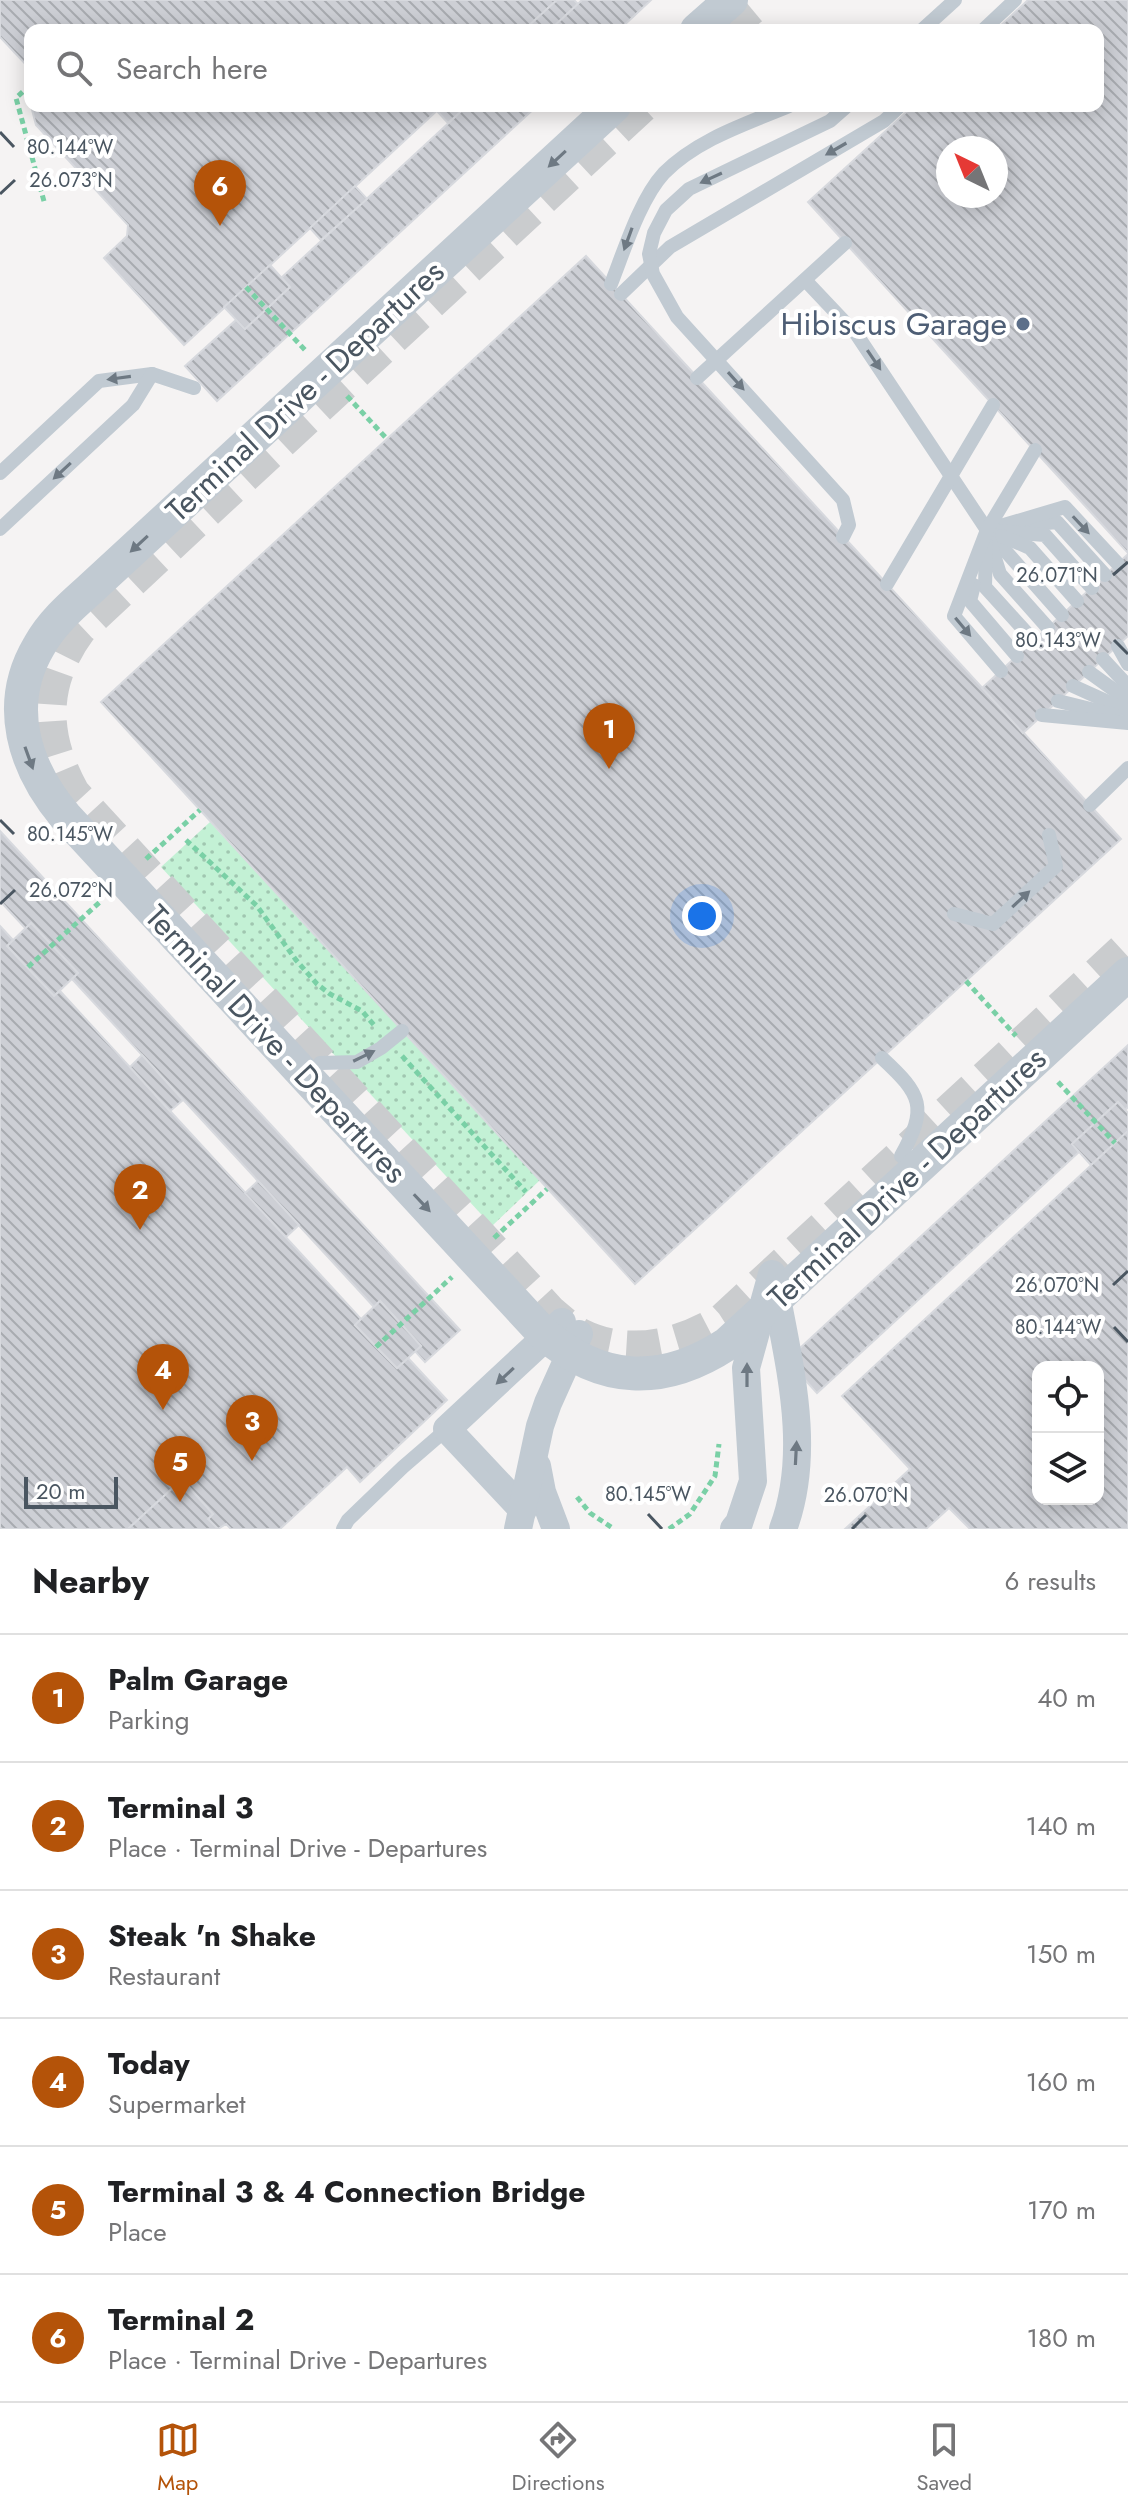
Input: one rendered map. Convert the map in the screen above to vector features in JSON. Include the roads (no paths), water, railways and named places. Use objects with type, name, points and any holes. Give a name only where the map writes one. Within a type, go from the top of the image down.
[{"type":"street","name":"Terminal Drive - Departures","points":[[607,112],[100,580],[51,629],[38,646],[28,669],[20,712],[26,751],[42,785],[65,816],[543,1333],[582,1360],[613,1372],[631,1375],[671,1370],[708,1356],[727,1344],[1128,974]]},
{"type":"street","points":[[734,1529],[739,1523],[753,1481],[746,1368],[772,1274],[798,1421],[792,1506],[783,1529]]},
{"type":"street","points":[[570,1328],[534,1453],[521,1519],[447,1429],[570,1328]]},
{"type":"street","points":[[534,1453],[542,1492],[556,1529]]},
{"type":"lane","points":[[929,24],[955,0]]},
{"type":"lane","points":[[989,24],[1015,0]]},
{"type":"lane","points":[[775,112],[684,155],[662,176],[634,222],[616,289],[670,247],[884,121],[894,112]]},
{"type":"lane","points":[[840,112],[830,121],[689,189],[666,210],[654,233],[649,254],[653,274],[677,317],[843,500],[849,525],[843,537]]},
{"type":"lane","points":[[843,241],[805,280],[696,376],[843,241]]},
{"type":"lane","points":[[805,280],[857,335],[987,530],[1062,615]]},
{"type":"lane","points":[[0,473],[99,381],[152,374],[194,388]]},
{"type":"lane","points":[[0,529],[133,405],[152,374]]},
{"type":"lane","points":[[887,584],[993,405]]},
{"type":"lane","points":[[1001,671],[954,616],[987,530],[1035,450]]},
{"type":"lane","points":[[987,530],[1065,507],[1118,564]]},
{"type":"lane","points":[[987,530],[1057,522],[1105,575]]},
{"type":"lane","points":[[987,530],[1045,535],[1092,588]]},
{"type":"lane","points":[[987,530],[1030,548],[1077,601]]},
{"type":"lane","points":[[987,530],[1000,574],[1048,628]]},
{"type":"lane","points":[[987,530],[985,587],[1034,641]]},
{"type":"lane","points":[[987,530],[970,601],[1017,656]]},
{"type":"lane","points":[[1118,646],[1128,664]]},
{"type":"lane","points":[[1103,659],[1128,686]]},
{"type":"lane","points":[[1089,672],[1128,700]]},
{"type":"lane","points":[[1073,686],[1128,711]]},
{"type":"lane","points":[[1058,701],[1128,721]]},
{"type":"lane","points":[[1042,715],[1128,721]]},
{"type":"lane","points":[[1090,805],[1128,768]]},
{"type":"lane","points":[[954,914],[993,924],[1056,866],[1049,835]]},
{"type":"lane","points":[[320,1063],[357,1062],[402,1031]]},
{"type":"lane","points":[[882,1058],[909,1085],[918,1111],[915,1131],[901,1156]]},
{"type":"lane","points":[[343,1529],[348,1520],[403,1467],[447,1429]]},
{"type":"tunnel","points":[[732,24],[761,0]]},
{"type":"tunnel","points":[[636,112],[80,629],[58,669],[50,710],[55,750],[73,793],[550,1312],[580,1335],[617,1346],[636,1348],[673,1342],[724,1319],[1128,946]]},
{"type":"place","name":"Terminal 2","points":[[220,226]]},
{"type":"place","name":"Hibiscus Garage","points":[[1023,324]]},
{"type":"place","name":"Palm Garage","points":[[609,769]]},
{"type":"place","name":"Terminal 3","points":[[140,1230]]},
{"type":"place","name":"Today","points":[[163,1410]]},
{"type":"place","name":"Steak 'n Shake","points":[[252,1461]]},
{"type":"place","name":"Terminal 3 & 4 Connection Bridge","points":[[180,1502]]}]
